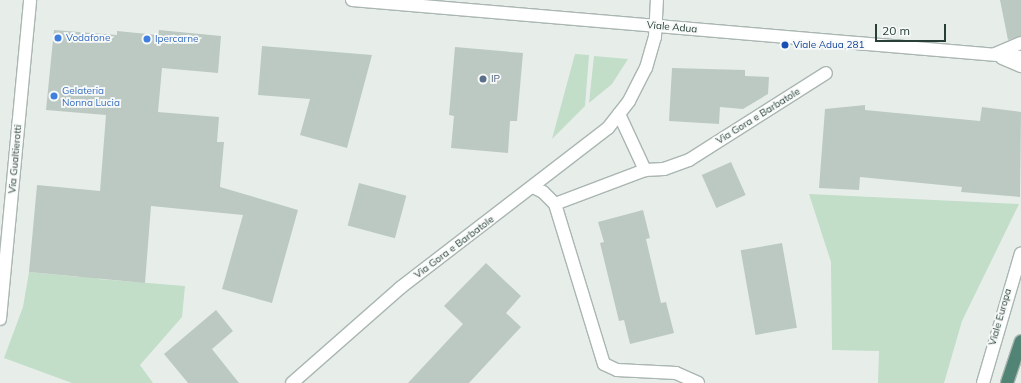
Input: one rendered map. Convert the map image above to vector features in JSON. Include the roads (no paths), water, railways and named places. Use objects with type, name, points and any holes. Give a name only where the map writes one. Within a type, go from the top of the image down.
[{"type":"highway","points":[[1007,383],[1020,344]]},
{"type":"street","name":"Via Gualtierotti","points":[[0,319],[30,0]]},
{"type":"street","name":"Viale Adua","points":[[352,0],[1021,57]]},
{"type":"street","name":"Via Gora e Barbatole","points":[[292,383],[400,288],[597,138],[619,114],[638,88],[646,68],[657,26],[657,0]]},
{"type":"street","points":[[994,55],[1021,43]]},
{"type":"street","points":[[994,55],[1021,66]]},
{"type":"street","name":"Via Gora e Barbatole","points":[[555,204],[644,170],[671,168],[689,160],[826,73]]},
{"type":"street","points":[[619,114],[644,170]]},
{"type":"street","points":[[533,187],[544,192],[555,204],[604,364],[617,370],[676,373],[698,383]]},
{"type":"street","name":"Viale Europa","points":[[983,383],[1021,253]]},
{"type":"place","name":"Vodafone","points":[[58,38]]},
{"type":"place","name":"Ipercarne","points":[[147,39]]},
{"type":"place","name":"Viale Adua 281","points":[[785,45]]},
{"type":"place","name":"IP","points":[[483,79]]},
{"type":"place","name":"Gelateria Nonna Lucia","points":[[54,96]]}]
